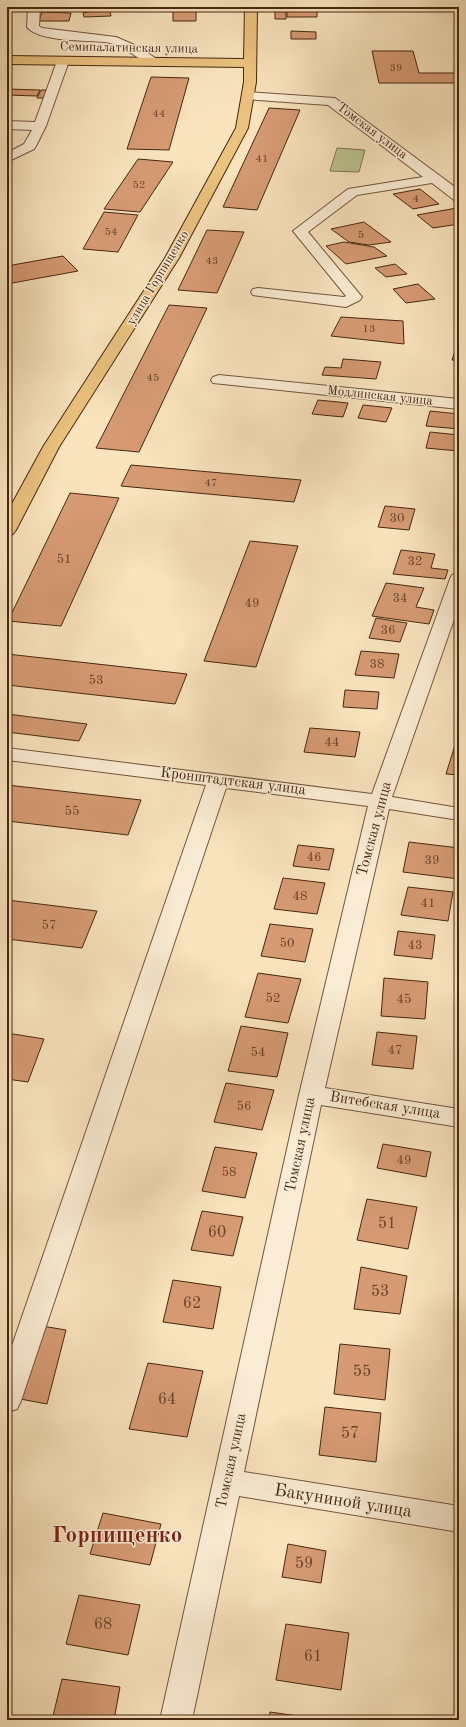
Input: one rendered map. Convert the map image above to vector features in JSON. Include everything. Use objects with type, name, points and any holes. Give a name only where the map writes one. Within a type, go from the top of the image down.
[{"type":"main road","name":"улица Горпищенко","points":[[7,530],[51,447],[172,258],[242,128],[248,96],[251,7]]},
{"type":"main road","name":"Семипалатинская улица","points":[[7,60],[250,63]]},
{"type":"street","points":[[34,7],[33,27],[36,30],[115,41],[138,51],[155,62]]},
{"type":"street","points":[[7,158],[29,146],[40,126],[63,61]]},
{"type":"street","name":"Томская улица","points":[[248,96],[331,101],[459,196]]},
{"type":"street","points":[[7,125],[40,126]]},
{"type":"street","points":[[258,292],[346,302],[355,297],[300,231],[353,192],[435,179]]},
{"type":"street","name":"Модлинская улица","points":[[218,380],[459,404]]},
{"type":"street","name":"Томская улица","points":[[176,1720],[311,1095],[380,801],[459,578]]},
{"type":"street","name":"Кронштадтская улица","points":[[7,754],[380,801],[459,814]]},
{"type":"street","points":[[7,1401],[14,1361],[218,780]]},
{"type":"street","name":"Витебская улица","points":[[311,1095],[459,1118]]},
{"type":"street","name":"Бакуниной улица","points":[[228,1482],[459,1519]]},
{"type":"green space","points":[[337,148],[365,150],[359,172],[330,171]]},
{"type":"building","points":[[99,7],[109,7],[111,16],[84,17],[83,13],[97,10]]},
{"type":"building","points":[[287,7],[317,7],[317,17],[287,17]]},
{"type":"building","points":[[173,11],[196,11],[196,21],[173,21]]},
{"type":"building","points":[[275,11],[286,12],[286,19],[275,19]]},
{"type":"building","points":[[42,12],[71,13],[69,21],[39,21]]},
{"type":"building","points":[[291,31],[316,32],[316,39],[291,39]]},
{"type":"building","points":[[372,51],[413,51],[419,73],[459,73],[459,83],[379,83]]},
{"type":"building","points":[[151,77],[189,78],[169,150],[127,149]]},
{"type":"building","points":[[7,89],[40,90],[37,96],[7,95]]},
{"type":"building","points":[[41,90],[51,90],[48,98],[37,98]]},
{"type":"building","points":[[269,108],[300,110],[257,210],[223,207]]},
{"type":"building","points":[[138,159],[173,162],[140,212],[104,209]]},
{"type":"building","points":[[420,189],[439,204],[413,209],[393,194]]},
{"type":"building","points":[[457,208],[459,209],[459,224],[433,228],[417,215]]},
{"type":"building","points":[[104,212],[138,215],[118,252],[83,249]]},
{"type":"building","points":[[364,222],[391,242],[369,245],[349,242],[331,229]]},
{"type":"building","points":[[207,230],[244,232],[217,293],[178,290]]},
{"type":"building","points":[[344,242],[374,247],[387,256],[346,264],[326,246]]},
{"type":"building","points":[[63,256],[78,271],[7,284],[7,266]]},
{"type":"building","points":[[395,264],[407,274],[386,277],[375,268]]},
{"type":"building","points":[[418,284],[435,299],[406,303],[393,289]]},
{"type":"building","points":[[169,305],[207,308],[139,452],[96,448]]},
{"type":"building","points":[[341,317],[403,321],[404,344],[331,336]]},
{"type":"building","points":[[459,339],[459,361],[452,360]]},
{"type":"building","points":[[343,359],[381,362],[376,379],[322,375],[325,367],[341,368]]},
{"type":"building","points":[[318,400],[348,403],[343,417],[312,414]]},
{"type":"building","points":[[363,405],[392,408],[386,422],[358,418]]},
{"type":"building","points":[[430,411],[459,414],[459,429],[426,426]]},
{"type":"building","points":[[430,432],[459,435],[458,451],[426,448]]},
{"type":"building","points":[[131,465],[301,480],[294,502],[121,486]]},
{"type":"building","points":[[70,493],[119,498],[61,626],[8,621]]},
{"type":"building","points":[[385,506],[415,509],[409,530],[378,527]]},
{"type":"building","points":[[250,541],[298,546],[256,667],[204,661]]},
{"type":"building","points":[[401,550],[435,554],[431,568],[448,570],[445,579],[393,574]]},
{"type":"building","points":[[386,583],[424,588],[416,607],[434,610],[429,624],[372,616]]},
{"type":"building","points":[[376,618],[407,623],[400,642],[369,638]]},
{"type":"building","points":[[361,651],[399,654],[394,678],[355,675]]},
{"type":"building","points":[[7,654],[187,674],[175,704],[7,685]]},
{"type":"building","points":[[345,690],[379,692],[377,709],[343,707]]},
{"type":"building","points":[[7,714],[87,724],[79,741],[7,732]]},
{"type":"building","points":[[310,728],[360,732],[355,757],[304,752]]},
{"type":"building","points":[[455,745],[459,745],[459,775],[446,774]]},
{"type":"building","points":[[7,785],[141,800],[128,835],[7,821]]},
{"type":"building","points":[[409,842],[459,848],[459,879],[403,872]]},
{"type":"building","points":[[298,845],[334,849],[329,870],[293,866]]},
{"type":"building","points":[[283,878],[325,883],[317,914],[274,909]]},
{"type":"building","points":[[408,887],[453,892],[448,921],[401,915]]},
{"type":"building","points":[[7,900],[97,911],[82,948],[7,939]]},
{"type":"building","points":[[270,924],[313,929],[305,962],[261,956]]},
{"type":"building","points":[[398,931],[435,935],[432,959],[394,955]]},
{"type":"building","points":[[258,973],[301,979],[288,1023],[245,1017]]},
{"type":"building","points":[[384,978],[428,982],[425,1019],[381,1016]]},
{"type":"building","points":[[241,1026],[288,1033],[277,1077],[228,1071]]},
{"type":"building","points":[[377,1032],[417,1036],[413,1069],[372,1065]]},
{"type":"building","points":[[7,1033],[44,1039],[28,1082],[7,1079]]},
{"type":"building","points":[[226,1083],[274,1090],[262,1130],[214,1122]]},
{"type":"building","points":[[383,1144],[431,1152],[426,1177],[377,1168]]},
{"type":"building","points":[[215,1147],[257,1153],[245,1198],[202,1191]]},
{"type":"building","points":[[367,1199],[417,1207],[408,1249],[357,1240]]},
{"type":"building","points":[[202,1211],[243,1217],[233,1256],[191,1250]]},
{"type":"building","points":[[361,1267],[407,1276],[400,1314],[354,1309]]},
{"type":"building","points":[[173,1280],[221,1287],[213,1329],[163,1322]]},
{"type":"building","points":[[36,1325],[66,1330],[47,1404],[15,1398]]},
{"type":"building","points":[[340,1344],[390,1349],[385,1400],[334,1394]]},
{"type":"building","points":[[148,1363],[203,1371],[187,1437],[129,1429]]},
{"type":"building","points":[[325,1407],[381,1413],[376,1462],[319,1455]]},
{"type":"building","points":[[103,1513],[161,1524],[150,1565],[90,1554]]},
{"type":"building","points":[[288,1544],[326,1551],[321,1583],[282,1577]]},
{"type":"building","points":[[79,1595],[140,1605],[128,1655],[66,1644]]},
{"type":"building","points":[[286,1624],[349,1633],[341,1690],[276,1680]]},
{"type":"building","points":[[62,1679],[120,1687],[114,1720],[52,1720]]},
{"type":"building","points":[[270,1712],[326,1720],[269,1720]]},
{"type":"district","name":"Горпищенко","points":[[117,1535]]}]
